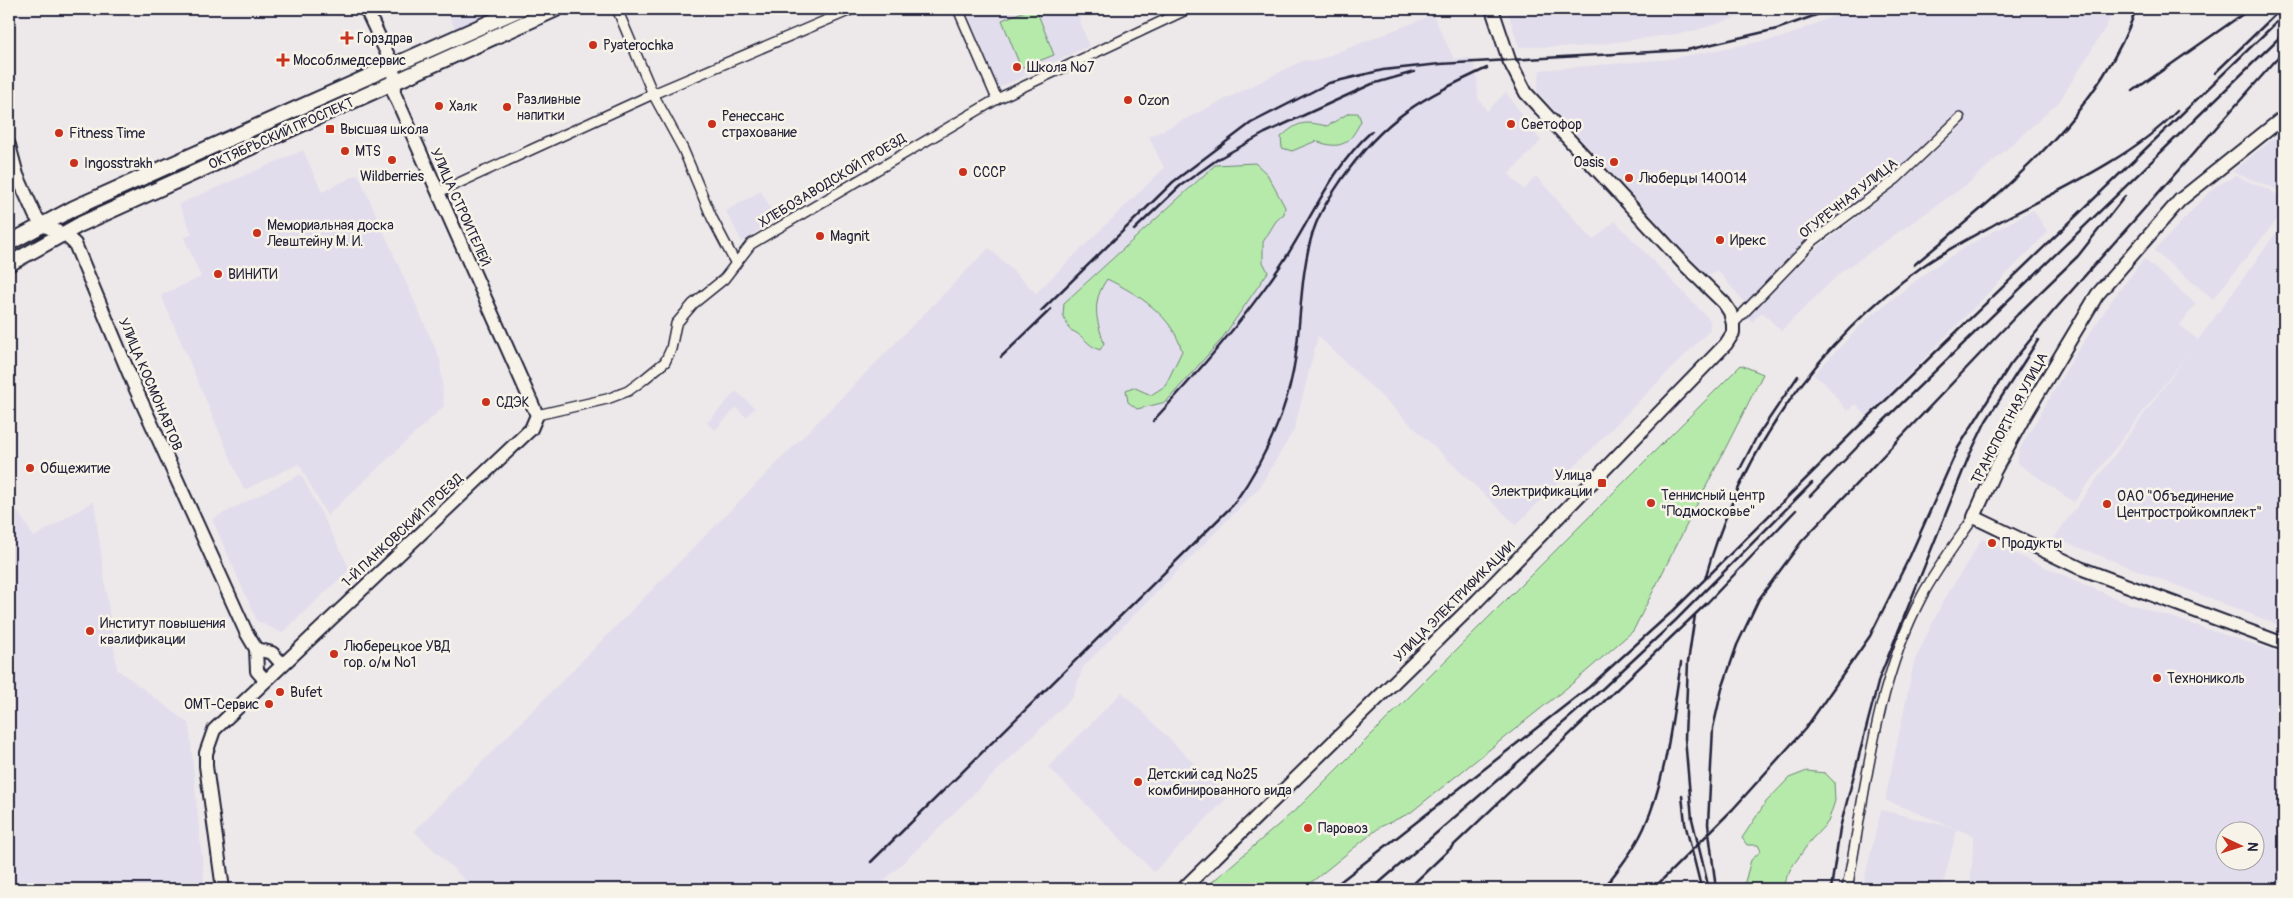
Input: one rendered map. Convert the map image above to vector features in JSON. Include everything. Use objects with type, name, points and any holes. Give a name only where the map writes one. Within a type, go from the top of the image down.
[{"type":"main road","name":"ОКТЯБРЬСКИЙ ПРОСПЕКТ","points":[[9,244],[78,206],[520,9]]},
{"type":"main road","name":"ОКТЯБРЬСКИЙ ПРОСПЕКТ","points":[[9,264],[64,234],[556,9]]},
{"type":"street","name":"УЛИЦА СТРОИТЕЛЕЙ","points":[[366,9],[393,66],[394,93],[537,415]]},
{"type":"street","points":[[617,9],[653,94],[683,149],[712,218],[736,264]]},
{"type":"street","points":[[439,192],[653,94],[853,9]]},
{"type":"street","points":[[958,9],[997,99]]},
{"type":"street","name":"ХЛЕБОЗАВОДСКОЙ ПРОЕЗД","points":[[537,415],[607,399],[628,391],[644,380],[665,362],[671,349],[676,324],[693,304],[724,279],[751,244],[997,99],[1188,9]]},
{"type":"street","points":[[1492,9],[1508,60],[1526,93],[1685,265],[1724,303],[1730,312],[1733,324]]},
{"type":"street","name":"ТРАНСПОРТНАЯ УЛИЦА","points":[[1974,517],[1994,472],[2024,417],[2098,295],[2180,200],[2284,117]]},
{"type":"street","name":"ОГУРЕЧНАЯ УЛИЦА","points":[[1733,324],[1813,241],[1896,179],[1960,118]]},
{"type":"street","points":[[9,145],[17,174],[35,215],[42,225]]},
{"type":"street","name":"УЛИЦА КОСМОНАВТОВ","points":[[42,225],[64,234],[75,244],[133,383],[246,632],[256,649]]},
{"type":"street","name":"УЛИЦА ЭЛЕКТРИФИКАЦИИ","points":[[1183,889],[1477,601],[1726,344],[1732,333],[1733,324]]},
{"type":"street","name":"1-Й ПАНКОВСКИЙ ПРОЕЗД","points":[[223,889],[206,753],[214,730],[531,429],[537,415]]},
{"type":"street","points":[[1847,889],[1869,755],[1888,683],[1904,635],[1922,596],[1974,517],[2080,568],[2284,644]]},
{"type":"street","points":[[265,680],[257,671],[256,649],[272,653],[282,664]]},
{"type":"shaded area","points":[[446,9],[503,9],[455,29]]},
{"type":"shaded area","name":"Школа №7","points":[[966,9],[1076,9],[1089,46],[998,88]]},
{"type":"shaded area","points":[[1507,9],[1763,9],[1691,32],[1579,47],[1519,47]]},
{"type":"shaded area","points":[[1850,9],[2114,9],[2107,25],[2059,102],[1969,183],[1840,273],[1781,331],[1762,312],[1752,322],[1746,317],[1816,249],[1900,184],[1965,123],[1956,114],[1898,172],[1807,238],[1746,304],[1717,270],[1707,277],[1537,91],[1540,70],[1669,59],[1784,37]]},
{"type":"shaded area","points":[[1433,15],[1454,59],[1471,58],[1477,73],[1478,98],[1487,111],[1506,92],[1541,141],[1509,174],[1524,190],[1536,176],[1593,240],[1615,221],[1710,320],[1710,330],[1516,525],[1318,336],[1294,430],[1259,488],[1083,667],[1073,697],[876,889],[456,889],[465,880],[414,831],[989,248],[1036,293],[1164,168],[1149,137],[1304,60],[1315,61]]},
{"type":"shaded area","points":[[2284,130],[2284,192],[2232,172]]},
{"type":"shaded area","points":[[303,150],[322,192],[358,174],[440,359],[444,406],[327,516],[299,464],[244,490],[161,295],[201,277],[184,238],[192,234],[179,204]]},
{"type":"shaded area","points":[[2235,176],[2270,190],[2284,200],[2284,211],[2213,299],[2154,251],[2214,187]]},
{"type":"shaded area","points":[[761,191],[776,218],[742,242],[726,211]]},
{"type":"shaded area","points":[[2033,210],[2048,232],[1867,417],[1856,404],[1847,411],[1825,383],[1813,375],[1868,318],[1931,269],[1970,244]]},
{"type":"shaded area","points":[[2284,222],[2284,627],[2054,538],[2192,348],[2074,502],[2017,463],[2019,450],[2073,358],[2114,297],[2144,259],[2196,304],[2180,325],[2198,340]]},
{"type":"shaded area","points":[[736,391],[755,408],[746,417],[736,408],[715,430],[707,423]]},
{"type":"shaded area","points":[[301,474],[350,569],[282,633],[257,621],[212,519]]},
{"type":"shaded area","points":[[9,498],[34,537],[94,501],[117,669],[189,724],[205,889],[9,889]]},
{"type":"shaded area","points":[[1982,539],[2124,602],[2284,654],[2284,889],[1970,889],[1974,836],[1957,829],[1942,889],[1862,889],[1881,810],[1955,828],[1885,800],[1914,662],[1942,603]]},
{"type":"shaded area","name":"Детский сад №25 комбинированного вида","points":[[1122,692],[1228,797],[1154,872],[1048,767]]},
{"type":"green space","points":[[1030,9],[1036,9],[1054,55],[1021,68],[1002,20]]},
{"type":"green space","points":[[1349,113],[1358,113],[1361,121],[1353,135],[1344,143],[1332,145],[1316,141],[1292,151],[1282,148],[1281,137],[1297,125],[1313,123],[1327,126]]},
{"type":"green space","points":[[1255,163],[1267,174],[1285,207],[1284,214],[1276,221],[1263,242],[1263,262],[1268,272],[1221,340],[1166,402],[1137,409],[1128,402],[1126,390],[1133,387],[1151,395],[1165,386],[1182,351],[1171,327],[1142,299],[1107,279],[1099,295],[1096,311],[1104,343],[1100,350],[1070,330],[1063,316],[1064,303],[1215,165]]},
{"type":"green space","name":"Теннисный центр \"Подмосковье\"","points":[[1741,365],[1763,374],[1633,631],[1574,682],[1410,813],[1380,827],[1303,889],[1204,889],[1299,807]]},
{"type":"green space","points":[[1807,771],[1825,773],[1834,782],[1835,801],[1828,822],[1811,840],[1791,868],[1781,889],[1743,889],[1751,860],[1761,851],[1758,845],[1747,845],[1742,838],[1766,802],[1789,778]]},
{"type":"railway","points":[[1041,311],[1173,182],[1251,123],[1329,83],[1383,70],[1440,64],[1687,50],[1777,29],[1833,9]]},
{"type":"railway","points":[[1914,265],[2011,182],[2072,119],[2098,85],[2119,48],[2136,9]]},
{"type":"railway","points":[[2133,91],[2250,9]]},
{"type":"railway","points":[[2215,73],[2281,9]]},
{"type":"railway","points":[[1331,889],[1589,687],[1674,610],[1857,428],[2284,15]]},
{"type":"railway","points":[[1810,496],[1866,438],[2284,33]]},
{"type":"railway","points":[[1653,889],[1733,809],[1805,729],[1870,636],[1910,556],[1958,448],[2010,365],[2051,314],[2284,51]]},
{"type":"railway","points":[[871,862],[1233,505],[1267,449],[1283,409],[1294,367],[1307,256],[1314,229],[1326,203],[1358,158],[1389,125],[1423,100],[1487,68]]},
{"type":"railway","points":[[1134,230],[1180,186],[1218,159],[1265,133],[1372,84],[1414,72]]},
{"type":"railway","points":[[1705,579],[1720,532],[1739,488],[1761,445],[1787,404],[1817,365],[1849,329],[1885,296],[1932,260],[1995,224],[2091,174],[2138,144],[2177,111]]},
{"type":"railway","points":[[1153,421],[1236,326],[1281,265],[1333,178],[1345,161],[1372,131]]},
{"type":"railway","points":[[1716,889],[1708,824],[1713,728],[1722,689],[1737,645],[1759,599],[1802,541],[2018,314],[2078,256],[2125,196]]},
{"type":"railway","points":[[1001,357],[1051,309]]},
{"type":"railway","points":[[1831,889],[1840,828],[1879,679],[1969,456],[1986,421],[2038,340]]},
{"type":"railway","points":[[1740,469],[1756,438],[1798,376]]},
{"type":"railway","points":[[1372,889],[1601,690],[1675,621],[1812,483]]},
{"type":"railway","points":[[1408,889],[1707,603],[1796,510]]},
{"type":"railway","points":[[1695,615],[1688,662],[1685,738],[1692,819],[1709,889]]},
{"type":"railway","points":[[1603,889],[1635,844],[1652,809],[1668,747],[1681,663]]},
{"type":"railway","points":[[1682,796],[1685,823],[1701,887]]},
{"type":"place","name":"Горздрав","points":[[347,38]]},
{"type":"place","name":"Pyaterochka","points":[[593,45]]},
{"type":"place","name":"Мособлмедсервис","points":[[283,60]]},
{"type":"place","name":"Школа №7","points":[[1017,67]]},
{"type":"place","name":"Ozon","points":[[1128,100]]},
{"type":"place","name":"Халк","points":[[439,106]]},
{"type":"place","name":"Разливные напитки","points":[[507,107]]},
{"type":"place","name":"Ренессанс страхование","points":[[712,124]]},
{"type":"place","name":"Светофор","points":[[1511,124]]},
{"type":"place","name":"Высшая школа","points":[[330,129]]},
{"type":"place","name":"Fitness Time","points":[[59,133]]},
{"type":"place","name":"MTS","points":[[345,151]]},
{"type":"place","name":"Wildberries","points":[[392,160]]},
{"type":"place","name":"Oasis","points":[[1614,162]]},
{"type":"place","name":"Ingosstrakh","points":[[74,163]]},
{"type":"place","name":"СССР","points":[[963,172]]},
{"type":"place","name":"Люберцы 140014","points":[[1629,178]]},
{"type":"place","name":"Мемориальная доска Левштейну М. И.","points":[[257,233]]},
{"type":"place","name":"Magnit","points":[[820,236]]},
{"type":"place","name":"Ирекс","points":[[1720,240]]},
{"type":"place","name":"ВИНИТИ","points":[[218,274]]},
{"type":"place","name":"СДЭК","points":[[486,402]]},
{"type":"place","name":"Общежитие","points":[[30,468]]},
{"type":"place","name":"Улица Электрификации","points":[[1602,483]]},
{"type":"place","name":"Теннисный центр \"Подмосковье\"","points":[[1651,503]]},
{"type":"place","name":"ОАО \"Объединение Центростройкомплект\"","points":[[2107,504]]},
{"type":"place","name":"Продукты","points":[[1992,543]]},
{"type":"place","name":"Институт повышения квалификации","points":[[90,631]]},
{"type":"place","name":"Люберецкое УВД гор. о/м №1","points":[[334,654]]},
{"type":"place","name":"Технониколь","points":[[2157,678]]},
{"type":"place","name":"Bufet","points":[[280,692]]},
{"type":"place","name":"ОМТ-Сервис","points":[[269,704]]},
{"type":"place","name":"Детский сад №25 комбинированного вида","points":[[1138,782]]},
{"type":"place","name":"Паровоз","points":[[1308,828]]}]
